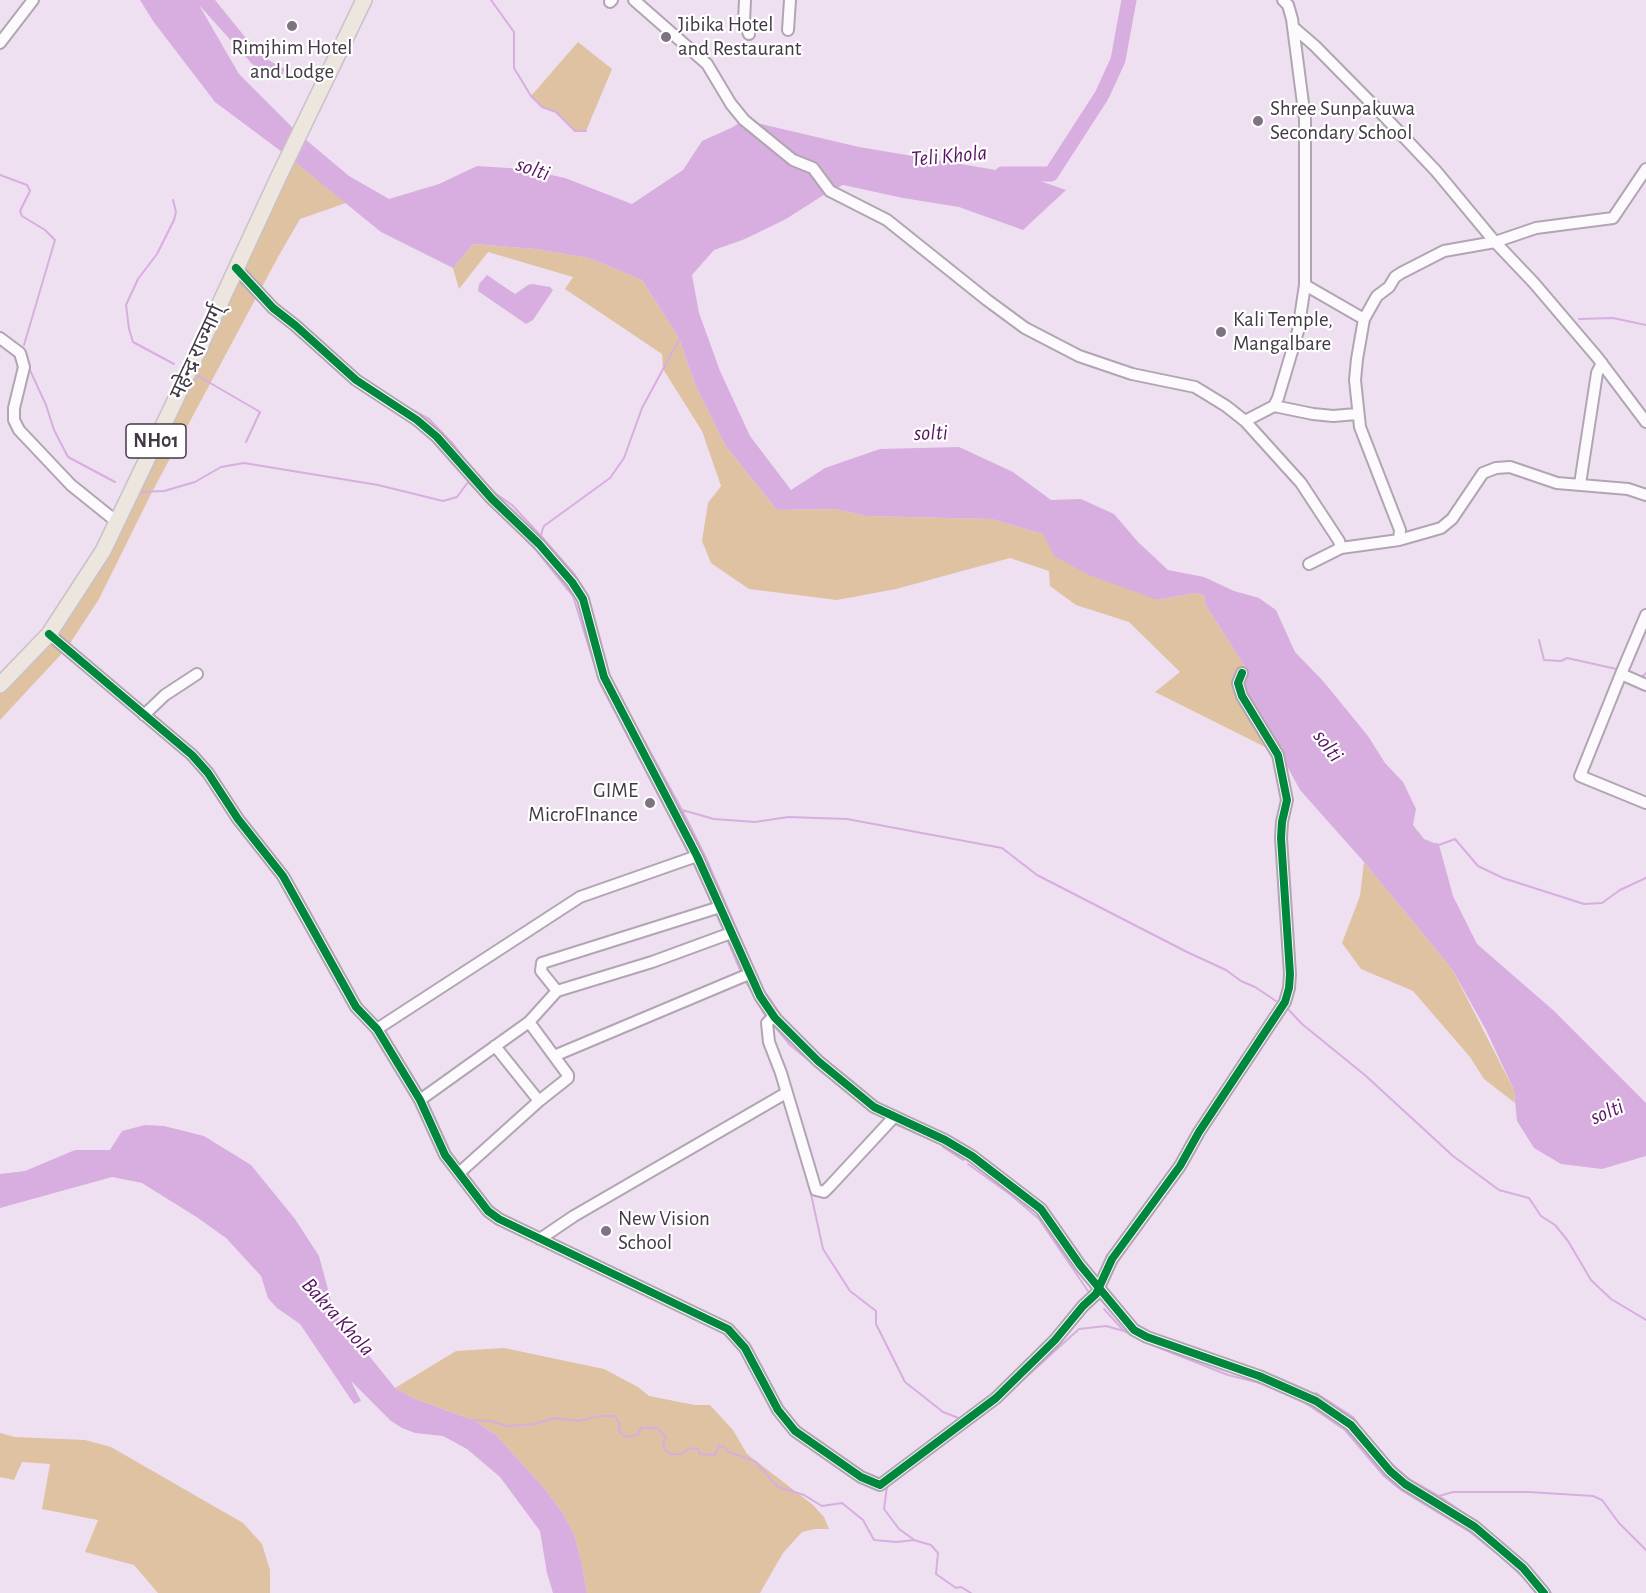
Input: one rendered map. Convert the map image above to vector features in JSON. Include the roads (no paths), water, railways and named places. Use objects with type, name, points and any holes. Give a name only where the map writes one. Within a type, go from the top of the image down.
[{"type":"highway","name":"महेन्द्र राज्मार्ग्","points":[[0,685],[49,634],[103,551],[364,0]]},
{"type":"street","points":[[0,43],[33,0]]},
{"type":"street","points":[[634,0],[707,64],[735,110],[744,120],[793,160],[813,168],[830,191],[887,220],[1025,328],[1079,356],[1132,374],[1195,387],[1226,406],[1245,421],[1301,483],[1339,541],[1341,548]]},
{"type":"street","points":[[745,0],[744,22],[749,34]]},
{"type":"street","points":[[788,30],[790,0]]},
{"type":"street","points":[[1274,406],[1298,331],[1305,285],[1305,119],[1292,19],[1284,0]]},
{"type":"street","points":[[1293,27],[1315,46],[1436,171],[1495,242],[1534,283],[1602,363],[1646,422]]},
{"type":"street","points":[[1399,540],[1400,530],[1360,427],[1354,380],[1364,319],[1377,296],[1389,287],[1395,277],[1401,273],[1451,249],[1495,242],[1536,228],[1613,218],[1646,169]]},
{"type":"street","points":[[236,268],[273,308],[356,380],[417,420],[437,437],[492,499],[539,544],[572,582],[583,600],[604,677],[697,856],[760,996],[774,1016],[818,1061],[874,1107],[945,1140],[972,1156],[1041,1209],[1099,1288],[1134,1330],[1147,1337],[1259,1376],[1316,1401],[1351,1425],[1390,1472],[1405,1484],[1475,1527],[1523,1568],[1544,1593]]},
{"type":"street","points":[[1305,285],[1364,319]]},
{"type":"street","points":[[0,338],[20,353],[24,367],[14,408],[14,420],[19,430],[71,485],[117,522]]},
{"type":"street","points":[[1580,484],[1597,373],[1602,363]]},
{"type":"street","points":[[1245,421],[1274,406],[1333,416],[1358,414]]},
{"type":"street","points":[[1309,564],[1341,548],[1399,540],[1441,528],[1448,524],[1457,513],[1478,479],[1489,469],[1510,467],[1557,483],[1628,489],[1646,495]]},
{"type":"street","points":[[1646,615],[1580,776],[1646,803]]},
{"type":"street","points":[[49,634],[192,755],[208,773],[238,819],[283,876],[356,1007],[376,1029],[420,1100],[445,1155],[488,1211],[499,1220],[728,1329],[746,1348],[778,1410],[795,1431],[861,1477],[880,1485],[996,1398],[1055,1340],[1099,1288],[1112,1259],[1180,1166],[1199,1132],[1285,1002],[1290,974],[1281,838],[1287,801],[1278,755],[1242,696],[1238,683],[1242,673]]},
{"type":"street","points":[[144,715],[165,695],[197,674]]},
{"type":"street","points":[[1621,674],[1646,685]]},
{"type":"street","points":[[376,1029],[580,897],[697,856]]},
{"type":"street","points":[[557,991],[541,971],[542,963],[720,907]]},
{"type":"street","points":[[420,1100],[529,1022],[557,991],[652,962],[731,933]]},
{"type":"street","points":[[554,1056],[749,974]]},
{"type":"street","points":[[774,1016],[767,1023],[769,1042],[781,1072],[816,1190],[821,1192],[830,1186],[894,1116]]},
{"type":"street","points":[[459,1173],[567,1078],[568,1075],[529,1022]]},
{"type":"street","points":[[495,1046],[539,1101]]},
{"type":"street","points":[[540,1239],[574,1216],[786,1093]]},
{"type":"water","name":"solti","points":[[140,0],[215,0],[245,37],[270,61],[285,69],[282,75],[253,65],[199,5],[239,74],[299,134],[349,176],[389,199],[439,184],[477,166],[524,169],[565,178],[632,204],[683,170],[702,141],[744,120],[859,147],[1020,174],[1066,190],[1023,230],[959,207],[843,185],[786,219],[745,239],[714,250],[692,275],[699,313],[720,371],[750,436],[791,490],[825,468],[880,449],[959,447],[1013,472],[1051,500],[1081,499],[1114,514],[1138,542],[1168,570],[1204,577],[1234,591],[1259,598],[1276,610],[1295,652],[1323,681],[1368,736],[1385,763],[1403,782],[1416,809],[1413,825],[1424,839],[1439,845],[1453,896],[1477,944],[1553,1010],[1646,1103],[1646,1156],[1602,1169],[1561,1164],[1534,1148],[1517,1121],[1514,1090],[1486,1030],[1452,969],[1364,862],[1300,790],[1248,694],[1244,681],[1248,671],[1205,604],[1204,595],[1194,593],[1157,600],[1089,575],[1054,556],[1043,534],[991,519],[866,516],[836,509],[777,510],[725,445],[695,384],[679,338],[642,280],[589,258],[536,249],[473,244],[453,268],[381,232],[290,158],[215,102],[153,21]]},
{"type":"water","points":[[487,275],[515,294],[532,284],[550,287],[553,290],[533,320],[526,324],[478,291],[479,284]]},
{"type":"water","name":"Bakra Khola","points":[[145,1125],[164,1126],[204,1136],[251,1165],[295,1219],[319,1256],[334,1312],[395,1388],[415,1399],[473,1420],[496,1435],[545,1489],[562,1512],[574,1534],[587,1593],[553,1593],[540,1531],[500,1477],[467,1449],[443,1436],[415,1433],[402,1428],[391,1421],[351,1381],[361,1401],[354,1404],[300,1324],[277,1308],[268,1298],[261,1276],[226,1238],[198,1218],[142,1183],[112,1177],[0,1208],[0,1174],[25,1171],[75,1150],[110,1150],[122,1131]]},
{"type":"waterway","points":[[491,0],[514,32],[514,68],[531,96],[542,107],[556,112],[575,131],[586,131]]},
{"type":"waterway","name":"Teli Khola","points":[[1002,174],[1051,174],[1102,95],[1118,60],[1129,0]]},
{"type":"waterway","points":[[0,175],[27,185],[30,191],[20,211],[22,216],[45,230],[55,240],[24,345]]},
{"type":"waterway","points":[[173,200],[176,212],[174,220],[157,254],[138,279],[126,305],[133,342],[174,364]]},
{"type":"waterway","points":[[1579,319],[1613,318],[1646,325]]},
{"type":"waterway","points":[[596,627],[587,594],[575,575],[541,536],[542,531],[544,526],[610,478],[624,458],[642,408],[681,336]]},
{"type":"waterway","points":[[29,368],[46,405],[54,430],[68,457],[115,482]]},
{"type":"waterway","points":[[193,373],[260,412],[246,442]]},
{"type":"waterway","points":[[400,403],[429,419],[474,471]]},
{"type":"waterway","points":[[139,492],[164,491],[195,482],[221,467],[244,463],[378,485],[443,501],[457,497],[468,482],[536,550],[573,596],[600,683],[689,854]]},
{"type":"waterway","points":[[492,491],[512,505],[541,536]]},
{"type":"waterway","points":[[1539,640],[1544,660],[1561,661],[1567,658],[1621,670]]},
{"type":"waterway","points":[[603,653],[610,678],[682,810],[714,819],[755,822],[788,817],[847,819],[1002,848],[1037,875],[1226,970],[1276,1001]]},
{"type":"waterway","points":[[1640,678],[1646,673]]},
{"type":"waterway","points":[[682,810],[706,858],[749,958]]},
{"type":"waterway","points":[[1436,844],[1455,839],[1478,866],[1503,878],[1584,904],[1602,903],[1620,890],[1646,878]]},
{"type":"waterway","points":[[693,862],[713,906]]},
{"type":"waterway","points":[[715,911],[724,931]]},
{"type":"waterway","points":[[727,939],[741,972]]},
{"type":"waterway","points":[[745,980],[766,1017],[765,1020]]},
{"type":"waterway","points":[[762,988],[781,1015]]},
{"type":"waterway","points":[[1287,1008],[1302,1024],[1366,1076],[1453,1156],[1499,1190],[1529,1198],[1541,1216],[1555,1225],[1568,1241],[1591,1280],[1611,1299],[1646,1320]]},
{"type":"waterway","points":[[773,1024],[790,1045],[862,1104]]},
{"type":"waterway","points":[[895,1124],[938,1143]]},
{"type":"waterway","points":[[943,1147],[963,1160]]},
{"type":"waterway","points":[[968,1164],[1011,1195],[1039,1219],[1090,1294]]},
{"type":"waterway","points":[[809,1185],[823,1249],[850,1291],[876,1311],[876,1324],[905,1382],[943,1412],[961,1419]]},
{"type":"waterway","points":[[1104,1309],[1124,1331],[1152,1345],[1228,1375],[1260,1383],[1301,1400],[1345,1430],[1384,1476],[1401,1490],[1470,1532],[1524,1578],[1536,1593]]},
{"type":"waterway","points":[[1002,1399],[1079,1329],[1106,1326],[1124,1331]]},
{"type":"waterway","points":[[1316,1393],[1353,1417],[1368,1438]]},
{"type":"waterway","points":[[933,1452],[998,1403]]},
{"type":"waterway","points":[[471,1420],[490,1421],[507,1426],[535,1424],[553,1418],[578,1421],[600,1416],[615,1416],[619,1423],[620,1433],[627,1437],[638,1435],[641,1428],[657,1428],[666,1437],[663,1442],[665,1450],[671,1454],[681,1454],[689,1449],[697,1448],[700,1454],[715,1455],[719,1446],[725,1447],[727,1451],[756,1462],[778,1487],[804,1495],[822,1506],[842,1503],[863,1520],[874,1540],[897,1542],[914,1540],[931,1545],[938,1553],[936,1574],[956,1588],[961,1587],[971,1593]]},
{"type":"waterway","points":[[1387,1460],[1409,1479],[1439,1496],[1453,1492],[1529,1492],[1593,1496],[1602,1500],[1619,1523],[1646,1550]]},
{"type":"waterway","points":[[887,1486],[884,1509],[899,1529],[913,1539]]},
{"type":"waterway","points":[[1439,1496],[1478,1523]]},
{"type":"waterway","points":[[1528,1566],[1551,1593]]},
{"type":"place","name":"Rimjhim Hotel and Lodge","points":[[292,26]]},
{"type":"place","name":"Jibika Hotel and Restaurant","points":[[666,37]]},
{"type":"place","name":"Shree Sunpakuwa Secondary School","points":[[1258,121]]},
{"type":"place","name":"Kali Temple, Mangalbare","points":[[1221,332]]},
{"type":"place","name":"GIME MicroFInance","points":[[650,803]]},
{"type":"place","name":"New Vision School","points":[[606,1231]]}]
